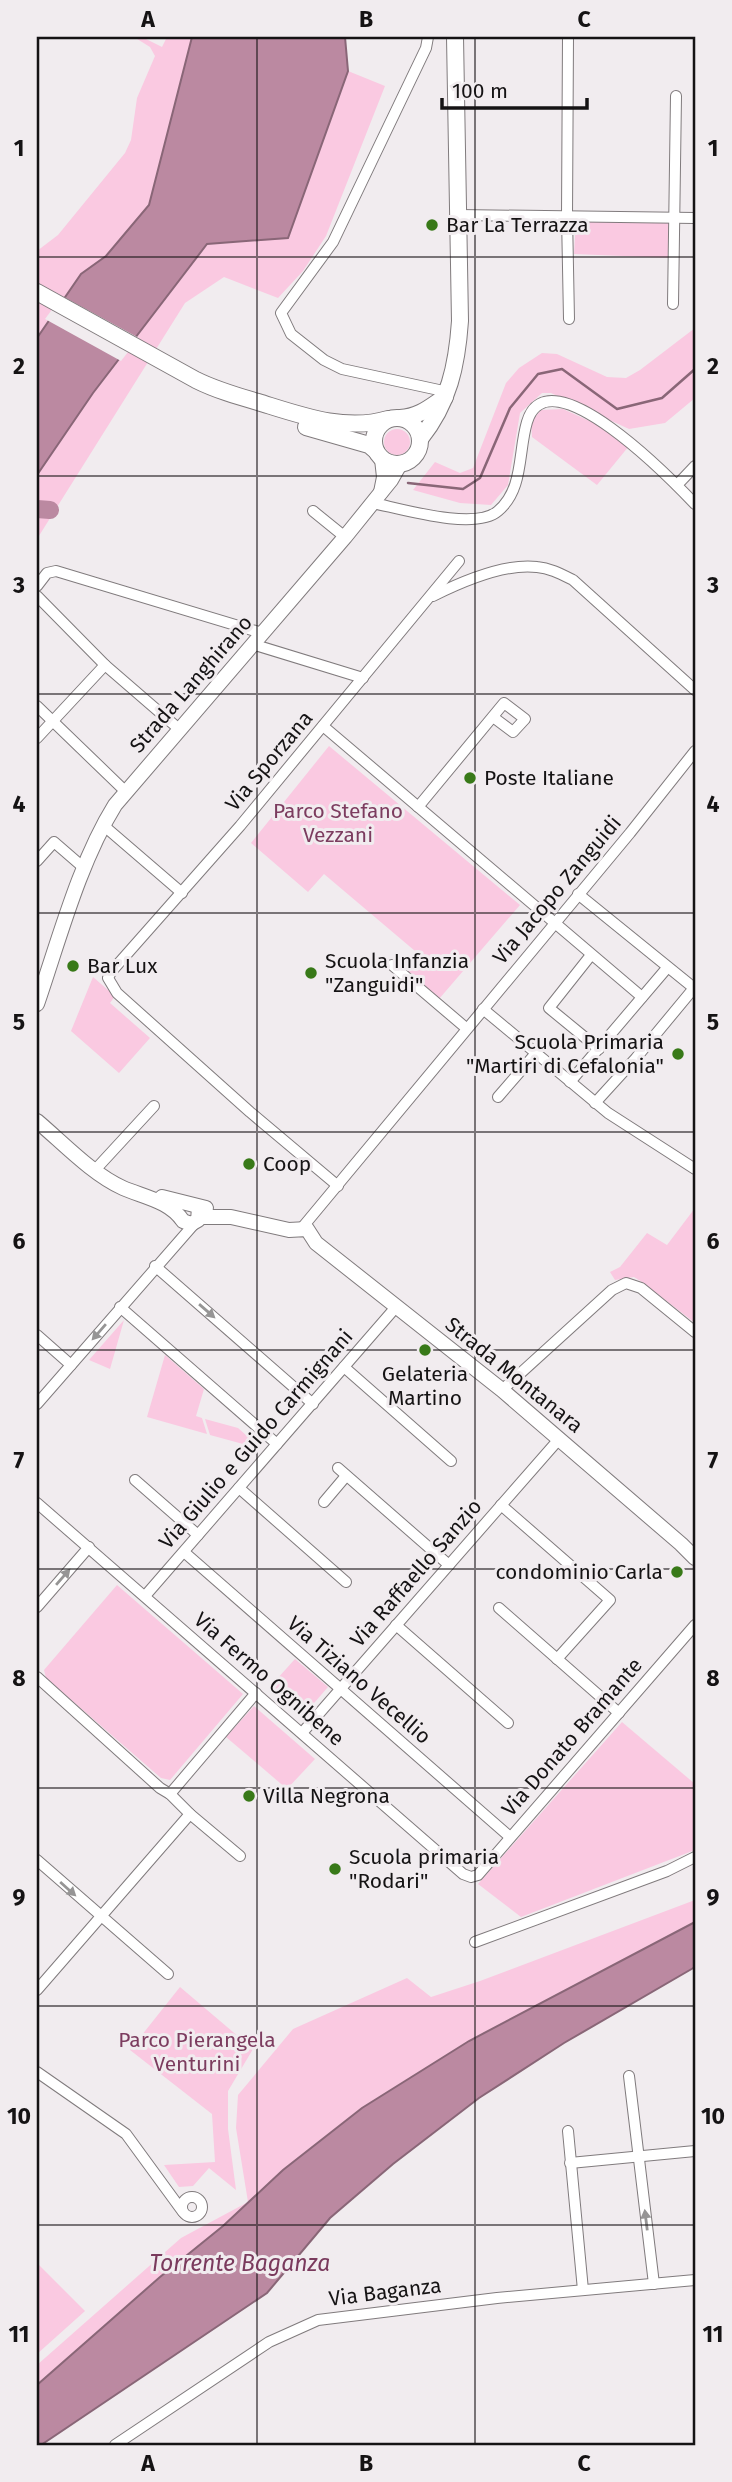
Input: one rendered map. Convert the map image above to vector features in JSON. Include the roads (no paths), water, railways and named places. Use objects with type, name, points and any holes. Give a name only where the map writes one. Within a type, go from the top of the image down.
[{"type":"main road","name":"Strada Langhirano","points":[[400,464],[407,462],[417,453],[420,439],[434,422],[447,394],[457,358],[460,321],[459,215],[451,37]]},
{"type":"main road","points":[[37,292],[217,400],[369,445],[379,455],[400,464]]},
{"type":"main road","points":[[37,304],[168,370],[211,387],[316,419],[374,423],[413,417],[447,394]]},
{"type":"main road","points":[[379,455],[374,442],[375,432],[394,419],[410,421],[417,429],[420,439]]},
{"type":"street","points":[[428,37],[426,48],[333,242],[282,313],[291,334],[324,360],[342,369],[447,394]]},
{"type":"street","points":[[568,37],[569,319]]},
{"type":"street","points":[[673,304],[676,96]]},
{"type":"street","points":[[459,215],[695,218]]},
{"type":"street","points":[[379,455],[384,477],[377,498],[457,520],[474,520],[497,512],[518,479],[528,419],[536,408],[547,402],[561,402],[596,417],[629,440],[695,504]]},
{"type":"street","name":"Strada Langhirano","points":[[37,1004],[84,868],[103,825],[125,791],[345,537],[400,464]]},
{"type":"street","points":[[677,485],[695,466]]},
{"type":"street","points":[[313,511],[345,537]]},
{"type":"street","name":"Via Sporzana","points":[[338,1186],[250,1112],[117,993],[108,978],[323,726],[459,561]]},
{"type":"street","points":[[428,599],[452,586],[515,567],[535,566],[552,570],[573,580],[695,690]]},
{"type":"street","points":[[37,586],[47,573],[56,571],[363,677]]},
{"type":"street","points":[[37,596],[105,664],[179,729]]},
{"type":"street","points":[[37,738],[105,664]]},
{"type":"street","points":[[37,706],[125,791]]},
{"type":"street","points":[[418,807],[493,717]]},
{"type":"street","points":[[323,726],[642,997]]},
{"type":"street","name":"Via Jacopo Zanguidi","points":[[304,1235],[313,1216],[695,751]]},
{"type":"street","points":[[103,825],[182,893]]},
{"type":"street","points":[[37,861],[54,842],[84,868]]},
{"type":"street","points":[[578,894],[694,989],[595,1103]]},
{"type":"street","points":[[591,956],[549,1008],[599,1049]]},
{"type":"street","points":[[392,965],[466,1028]]},
{"type":"street","points":[[570,1082],[667,968]]},
{"type":"street","points":[[482,1009],[621,1123],[695,1169]]},
{"type":"street","points":[[498,1097],[537,1052]]},
{"type":"street","points":[[96,1170],[153,1106]]},
{"type":"street","name":"Strada Montanara","points":[[37,1121],[96,1170],[130,1191],[190,1214],[212,1209],[231,1217],[304,1235],[502,1390],[688,1544],[695,1558]]},
{"type":"street","points":[[37,1405],[176,1243],[190,1214]]},
{"type":"street","points":[[155,1266],[313,1404]]},
{"type":"street","points":[[502,1390],[612,1290],[626,1283],[641,1288],[695,1332]]},
{"type":"street","points":[[120,1307],[277,1444]]},
{"type":"street","name":"Via Giulio e Guido Carmignani","points":[[145,1596],[396,1307]]},
{"type":"street","points":[[37,1335],[71,1365]]},
{"type":"street","points":[[344,1367],[451,1461]]},
{"type":"street","name":"Via Raffaello Sanzio","points":[[302,1733],[560,1438]]},
{"type":"street","points":[[324,1502],[342,1472],[449,1565]]},
{"type":"street","points":[[135,1480],[198,1535]]},
{"type":"street","points":[[239,1488],[346,1582]]},
{"type":"street","name":"Via Fermo Ognibene","points":[[37,1503],[463,1874],[471,1877],[478,1875]]},
{"type":"street","points":[[501,1505],[610,1600],[557,1659]]},
{"type":"street","points":[[37,1607],[89,1547]]},
{"type":"street","name":"Via Tiziano Vecellio","points":[[184,1552],[510,1837]]},
{"type":"street","points":[[499,1608],[619,1713]]},
{"type":"street","points":[[396,1625],[508,1723]]},
{"type":"street","name":"Via Donato Bramante","points":[[478,1875],[695,1625]]},
{"type":"street","points":[[37,1677],[240,1856]]},
{"type":"street","points":[[170,1794],[256,1693]]},
{"type":"street","points":[[37,1990],[190,1814]]},
{"type":"street","points":[[475,1942],[667,1871],[695,1857]]},
{"type":"street","points":[[37,1860],[168,1974]]},
{"type":"street","points":[[37,1971],[46,1979]]},
{"type":"street","points":[[37,2072],[126,2134],[172,2196],[184,2206]]},
{"type":"street","points":[[629,2076],[654,2284]]},
{"type":"street","points":[[568,2131],[583,2290]]},
{"type":"street","points":[[570,2162],[695,2151]]},
{"type":"street","name":"Via Baganza","points":[[115,2445],[269,2342],[318,2320],[500,2298],[695,2280]]},
{"type":"water","points":[[192,37],[345,37],[348,71],[288,238],[207,244],[93,393],[37,475],[37,338],[81,274],[106,256],[149,205]]},
{"type":"water","name":"Torrente Baganza","points":[[695,1922],[695,1967],[564,2043],[479,2098],[393,2164],[330,2218],[267,2293],[41,2445],[37,2445],[37,2385],[160,2277],[223,2226],[283,2170],[362,2108],[469,2041]]},
{"type":"waterway","points":[[408,483],[463,489],[480,478],[510,408],[538,374],[562,369],[617,409],[662,398],[695,369]]},
{"type":"waterway","points":[[37,509],[50,510]]},
{"type":"place","name":"Bar La Terrazza","points":[[432,225]]},
{"type":"place","name":"Poste Italiane","points":[[470,778]]},
{"type":"place","name":"Bar Lux","points":[[73,966]]},
{"type":"place","name":"Scuola Infanzia \"Zanguidi\"","points":[[311,973]]},
{"type":"place","name":"Scuola Primaria \"Martiri di Cefalonia\"","points":[[678,1054]]},
{"type":"place","name":"Coop","points":[[249,1164]]},
{"type":"place","name":"Gelateria Martino","points":[[425,1350]]},
{"type":"place","name":"condominio Carla","points":[[677,1572]]},
{"type":"place","name":"Villa Negrona","points":[[249,1796]]},
{"type":"place","name":"Scuola primaria \"Rodari\"","points":[[335,1869]]},
{"type":"park label","name":"Parco Stefano Vezzani","points":[[338,823]]},
{"type":"park label","name":"Parco Pierangela Venturini","points":[[197,2052]]}]
